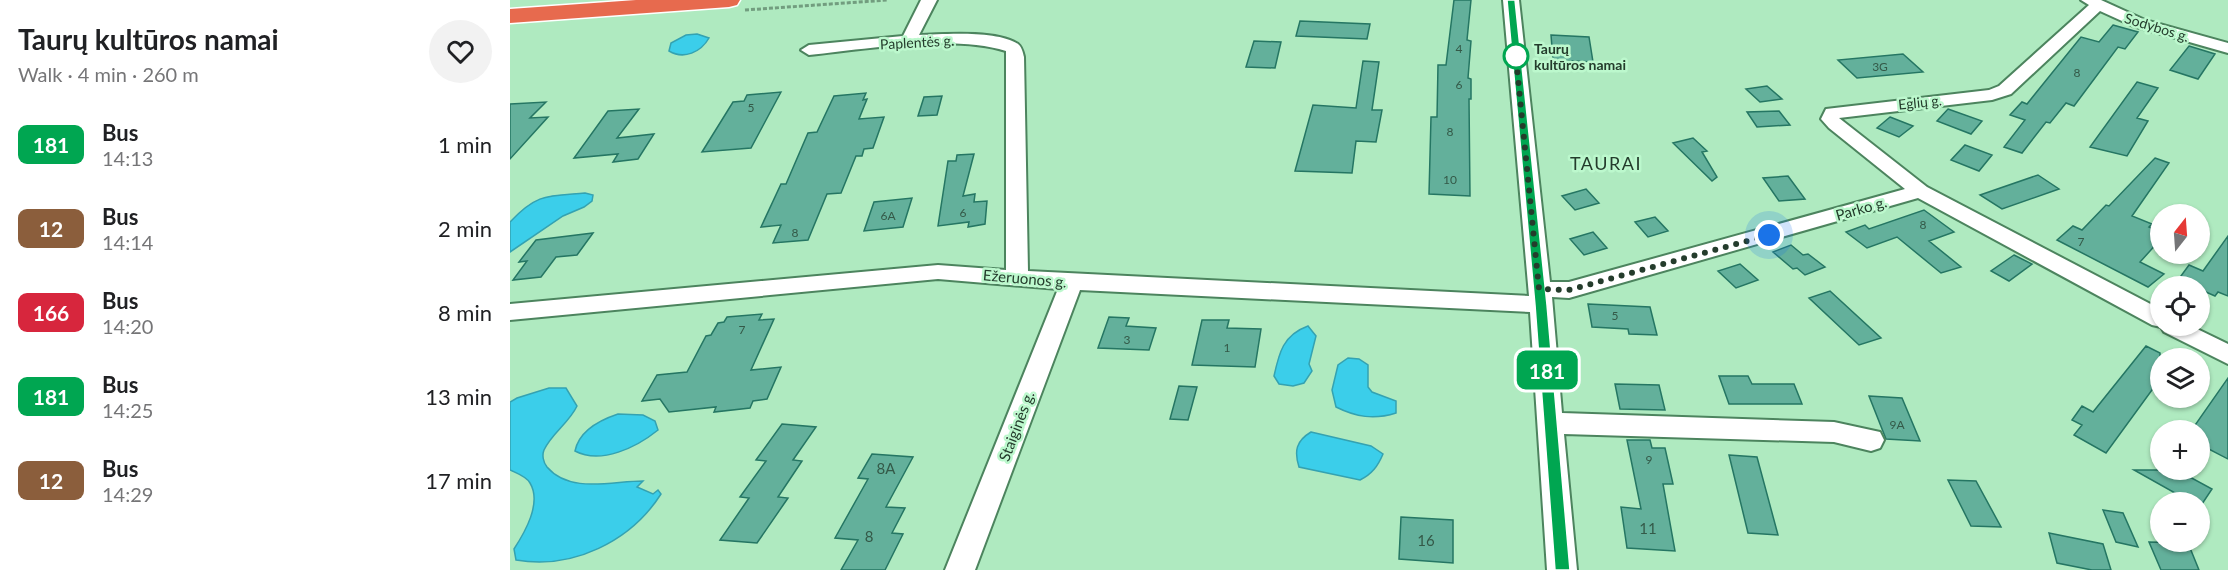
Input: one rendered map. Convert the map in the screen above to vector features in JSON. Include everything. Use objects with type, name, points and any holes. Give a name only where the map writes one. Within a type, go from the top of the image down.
[{"type":"highway","points":[[510,16],[729,0]]},
{"type":"street","points":[[908,42],[929,0]]},
{"type":"street","points":[[1511,0],[1540,297],[1562,570]]},
{"type":"street","name":"Sodybos g.","points":[[2093,3],[2139,23],[2228,48]]},
{"type":"street","name":"Eglių g.","points":[[1920,191],[1835,124],[1830,119],[1832,112],[1992,95],[2006,90],[2093,3]]},
{"type":"street","name":"Paplentės g.","points":[[809,50],[908,42],[994,40],[1013,48],[1017,57],[1017,277]]},
{"type":"street","points":[[1920,191],[2150,314]]},
{"type":"street","name":"Parko g.","points":[[1540,297],[1920,191]]},
{"type":"street","name":"Ežeruonos g.","points":[[510,312],[938,272],[1072,282],[1540,297]]},
{"type":"street","name":"Staiginės g.","points":[[960,570],[1072,282]]},
{"type":"street","points":[[2191,336],[2228,355]]},
{"type":"street","points":[[1551,423],[1834,432],[1871,440]]},
{"type":"water","points":[[697,34],[709,38],[697,51],[680,55],[669,51],[671,43],[686,35]]},
{"type":"water","points":[[585,193],[593,195],[592,201],[563,216],[510,252],[510,222],[519,213],[544,198]]},
{"type":"water","points":[[1308,326],[1316,336],[1309,364],[1312,371],[1304,383],[1293,386],[1279,384],[1274,376],[1284,346],[1293,334]]},
{"type":"water","points":[[1348,358],[1359,359],[1368,365],[1368,387],[1372,392],[1396,401],[1396,413],[1365,416],[1336,407],[1332,390],[1338,365]]},
{"type":"water","points":[[549,388],[566,388],[577,406],[544,450],[543,458],[547,467],[567,481],[592,484],[643,481],[637,487],[653,494],[658,490],[661,494],[634,526],[599,548],[558,561],[516,560],[514,549],[531,517],[534,499],[530,483],[521,475],[510,470],[510,402]]},
{"type":"water","points":[[618,414],[643,415],[655,421],[658,430],[629,448],[607,455],[585,455],[575,451],[581,438],[591,427]]},
{"type":"water","points":[[1311,432],[1371,446],[1383,454],[1374,469],[1360,480],[1299,467],[1297,456],[1299,443]]},
{"type":"building","points":[[1454,0],[1471,0],[1467,40],[1471,41],[1468,78],[1471,79],[1471,99],[1469,99],[1470,196],[1429,194],[1431,117],[1437,117],[1438,65],[1446,65]]},
{"type":"building","points":[[1300,21],[1370,24],[1367,39],[1296,36]]},
{"type":"building","points":[[2113,25],[2138,32],[2125,49],[2118,47],[2074,106],[2066,103],[2050,123],[2046,122],[2022,153],[2004,147],[2025,120],[2010,115],[2022,102],[2027,104],[2081,37],[2099,42]]},
{"type":"building","points":[[1551,35],[1589,37],[1593,62],[1553,60]]},
{"type":"building","points":[[1254,41],[1281,42],[1275,68],[1246,67]]},
{"type":"building","points":[[2189,46],[2215,54],[2198,79],[2170,70]]},
{"type":"building","points":[[1903,54],[1923,72],[1857,78],[1838,60]]},
{"type":"building","points":[[1363,61],[1379,62],[1372,110],[1382,110],[1376,142],[1356,141],[1352,173],[1295,171],[1313,105],[1356,108]]},
{"type":"building","points":[[2137,82],[2158,88],[2137,118],[2148,121],[2127,156],[2090,147]]},
{"type":"building","points":[[1767,86],[1782,99],[1760,102],[1746,89]]},
{"type":"building","points":[[781,92],[751,148],[702,152],[733,102],[744,101],[747,95]]},
{"type":"building","points":[[866,93],[863,100],[867,99],[859,119],[884,117],[873,148],[864,149],[862,156],[856,156],[841,193],[827,194],[808,240],[773,243],[781,225],[761,227],[781,184],[786,184],[808,133],[817,132],[834,96]]},
{"type":"building","points":[[942,96],[937,115],[918,116],[924,97]]},
{"type":"building","points":[[546,102],[530,118],[548,117],[510,159],[510,104]]},
{"type":"building","points":[[639,109],[617,138],[654,134],[638,159],[613,162],[618,154],[574,158],[608,111]]},
{"type":"building","points":[[1948,109],[1982,121],[1971,134],[1937,121]]},
{"type":"building","points":[[1779,111],[1790,125],[1757,127],[1747,112]]},
{"type":"building","points":[[1890,117],[1913,126],[1899,137],[1877,128]]},
{"type":"building","points":[[1693,138],[1707,151],[1702,152],[1717,177],[1712,181],[1673,143]]},
{"type":"building","points":[[1965,145],[1992,155],[1979,171],[1951,160]]},
{"type":"building","points":[[974,154],[963,196],[975,194],[974,202],[987,201],[985,224],[968,227],[969,222],[938,226],[948,161],[956,161],[957,155]]},
{"type":"building","points":[[2155,158],[2169,163],[2132,216],[2150,223],[2150,251],[2140,262],[2164,274],[2150,276],[2148,287],[2057,240],[2073,226],[2082,230],[2106,205],[2109,206]]},
{"type":"building","points":[[2038,175],[2059,189],[2002,209],[1980,195]]},
{"type":"building","points":[[1788,176],[1805,199],[1779,201],[1763,178]]},
{"type":"building","points":[[1586,189],[1599,203],[1575,210],[1562,196]]},
{"type":"building","points":[[912,198],[903,227],[864,231],[874,202]]},
{"type":"building","points":[[1924,210],[1954,232],[1929,241],[1961,267],[1941,273],[1897,237],[1867,248],[1846,232],[1865,225],[1869,229]]},
{"type":"building","points":[[1655,217],[1668,231],[1648,237],[1635,222]]},
{"type":"building","points":[[1593,232],[1607,248],[1584,255],[1570,239]]},
{"type":"building","points":[[593,233],[577,255],[556,257],[541,277],[513,280],[527,261],[519,262],[536,240]]},
{"type":"building","points":[[2228,236],[2228,296],[2218,292],[2215,296],[2210,294],[2210,276],[2181,276],[2189,265],[2203,271]]},
{"type":"building","points":[[1791,245],[1803,255],[1808,254],[1825,267],[1805,275],[1797,268],[1793,269],[1773,252]]},
{"type":"building","points":[[2014,255],[2032,264],[2009,281],[1991,271]]},
{"type":"building","points":[[1740,264],[1758,280],[1736,288],[1718,271]]},
{"type":"building","points":[[1830,291],[1881,338],[1859,345],[1809,298]]},
{"type":"building","points":[[1588,304],[1650,307],[1657,335],[1629,334],[1628,329],[1592,327]]},
{"type":"building","points":[[762,314],[759,320],[774,319],[751,370],[781,367],[767,399],[753,401],[750,408],[714,412],[716,407],[669,412],[660,399],[642,401],[657,375],[687,372],[706,336],[711,335],[718,323],[724,322],[727,317]]},
{"type":"building","points":[[1109,317],[1129,318],[1126,326],[1156,328],[1149,350],[1098,348]]},
{"type":"building","points":[[1202,320],[1229,320],[1227,328],[1261,329],[1255,367],[1192,365]]},
{"type":"building","points":[[2146,346],[2150,348],[2150,393],[2106,453],[2074,435],[2082,425],[2072,420],[2082,406],[2093,412]]},
{"type":"building","points":[[1719,376],[1748,376],[1752,384],[1794,384],[1802,404],[1729,404]]},
{"type":"building","points":[[2228,378],[2228,459],[2210,450],[2210,420],[2199,420],[2207,408],[2210,408],[2210,404]]},
{"type":"building","points":[[1615,384],[1659,385],[1665,410],[1620,409]]},
{"type":"building","points":[[1179,386],[1197,387],[1188,420],[1170,419]]},
{"type":"building","points":[[1869,396],[1902,398],[1920,441],[1886,439]]},
{"type":"building","points":[[782,424],[816,427],[793,460],[802,461],[778,497],[788,498],[757,543],[720,540],[749,498],[740,497],[766,461],[756,460]]},
{"type":"building","points":[[1627,440],[1650,440],[1652,448],[1665,448],[1673,484],[1663,484],[1675,551],[1627,548],[1621,507],[1641,509]]},
{"type":"building","points":[[872,454],[913,457],[886,507],[905,508],[892,533],[903,534],[885,570],[841,570],[858,540],[835,538],[868,479],[858,478]]},
{"type":"building","points":[[1729,455],[1757,457],[1778,535],[1748,533]]},
{"type":"building","points":[[2134,470],[2150,470],[2150,479]]},
{"type":"building","points":[[1948,480],[1976,481],[2001,527],[1971,526]]},
{"type":"building","points":[[2152,480],[2195,480],[2212,489],[2210,492],[2173,492]]},
{"type":"building","points":[[2103,510],[2123,513],[2138,547],[2116,542]]},
{"type":"building","points":[[1401,517],[1453,520],[1453,563],[1399,559]]},
{"type":"building","points":[[2049,533],[2103,544],[2111,570],[2092,570],[2057,563]]},
{"type":"building","points":[[2153,552],[2192,552],[2199,570],[2161,570]]},
{"type":"bus line","name":"181","points":[[1511,0],[1523,142],[1541,305],[1562,570]]},
{"type":"place","name":"Taurų kultūros namai","points":[[1516,56]]},
{"type":"district","name":"TAURAI","points":[[1606,163]]},
{"type":"route","points":[[1516,56],[1515,48],[1539,289],[1569,290],[1769,235]]}]
